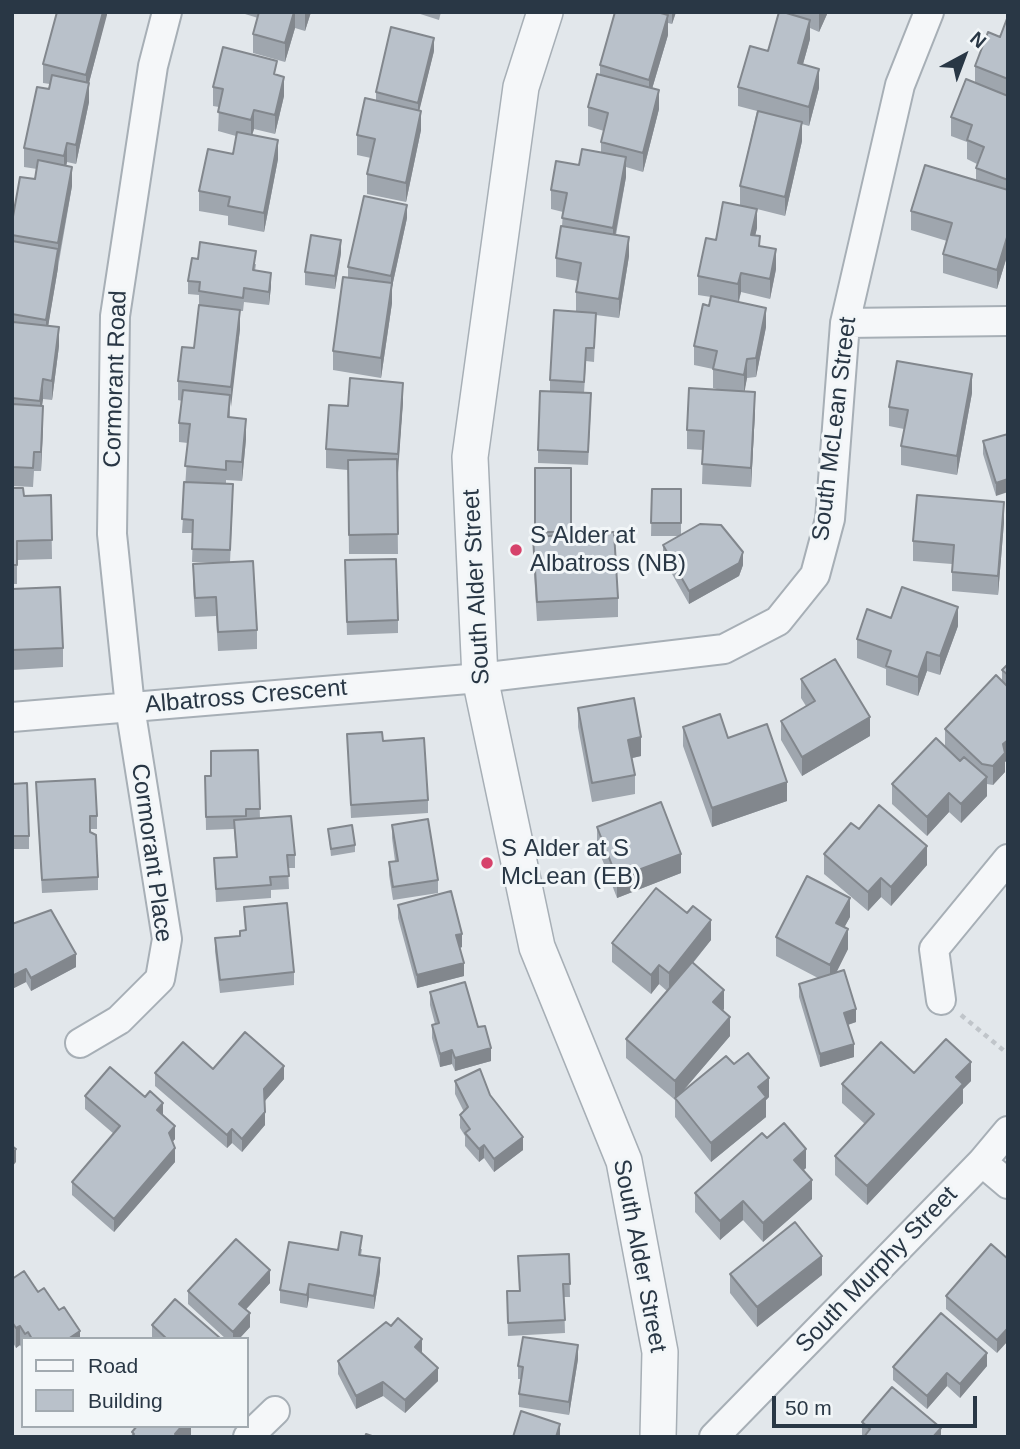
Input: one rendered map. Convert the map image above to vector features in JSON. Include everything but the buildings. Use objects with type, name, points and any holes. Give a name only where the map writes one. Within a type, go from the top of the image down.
[{"type":"street","name":"Cormorant Road","points":[[130,707],[112,534],[115,316],[153,66],[167,12]]},
{"type":"street","name":"South Alder Street","points":[[545,12],[521,87],[470,457],[480,678],[537,947],[624,1161],[660,1352],[658,1437]]},
{"type":"street","name":"South McLean Street","points":[[480,678],[723,649],[778,621],[815,575],[830,519],[845,323],[900,85],[929,12]]},
{"type":"street","points":[[845,323],[1008,321]]},
{"type":"street","name":"Albatross Crescent","points":[[12,717],[480,678]]},
{"type":"street","name":"Cormorant Place","points":[[80,1043],[119,1020],[160,979],[167,939],[130,707]]},
{"type":"street","points":[[940,1000],[934,949],[1008,859]]},
{"type":"street","name":"South Murphy Street","points":[[714,1437],[982,1162],[1008,1131]]},
{"type":"street","points":[[982,1162],[1008,1184]]},
{"type":"street","points":[[248,1437],[275,1411]]},
{"type":"path","points":[[940,1000],[1008,1054]]},
{"type":"place","name":"S Alder at Albatross (NB)","points":[[516,550]]},
{"type":"place","name":"S Alder at S McLean (EB)","points":[[487,863]]}]
